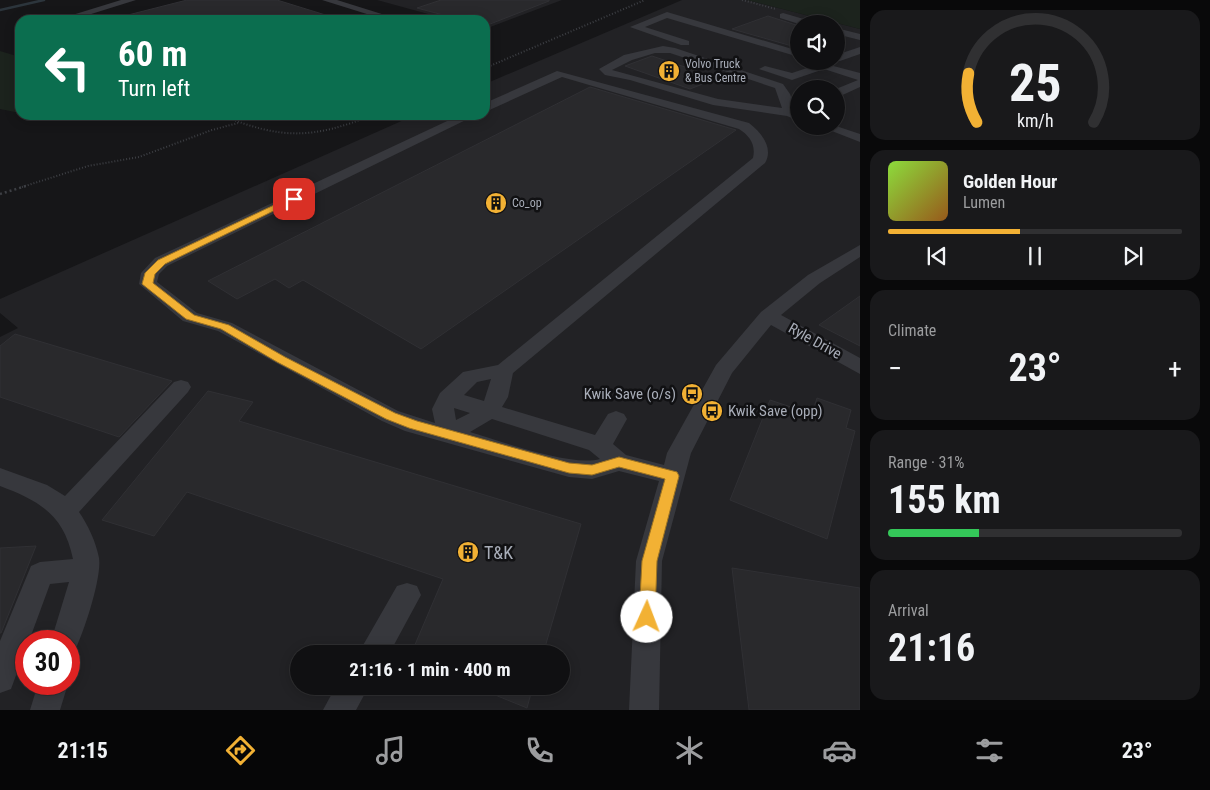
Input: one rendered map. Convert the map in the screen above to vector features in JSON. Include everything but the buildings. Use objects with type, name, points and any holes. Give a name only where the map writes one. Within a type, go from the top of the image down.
[{"type":"street","points":[[78,15],[131,0]]},
{"type":"street","points":[[326,0],[378,15]]},
{"type":"street","points":[[728,57],[635,27],[667,14],[790,51]]},
{"type":"street","points":[[783,16],[790,18]]},
{"type":"street","points":[[845,33],[860,37]]},
{"type":"street","points":[[655,50],[670,50],[779,86],[794,115],[717,102],[632,77],[609,73],[605,69],[614,63],[655,50]]},
{"type":"street","points":[[845,56],[860,50]]},
{"type":"street","points":[[755,66],[792,77],[810,70]]},
{"type":"street","points":[[845,68],[858,74],[845,86]]},
{"type":"street","points":[[448,433],[443,409],[448,398],[470,378],[504,370],[760,160],[762,154],[761,146],[756,138],[744,126],[563,74],[557,74],[490,106]]},
{"type":"street","points":[[460,120],[162,262],[150,273],[148,284],[190,317],[225,327],[281,359],[390,416],[413,425],[448,433],[569,468],[592,470],[619,462]]},
{"type":"street","points":[[845,133],[860,138]]},
{"type":"street","points":[[644,710],[649,561],[679,453],[723,370],[768,316],[814,279],[860,250]]},
{"type":"street","name":"Ryle Drive","points":[[768,316],[832,349],[860,367]]},
{"type":"street","points":[[448,433],[488,411],[495,402],[504,370]]},
{"type":"street","points":[[65,509],[75,502],[180,387]]},
{"type":"street","points":[[448,398],[600,446],[619,462],[672,476]]},
{"type":"street","points":[[600,446],[616,419]]},
{"type":"street","points":[[0,477],[34,489],[65,509],[77,529],[86,559],[68,630]]},
{"type":"street","points":[[0,679],[40,574],[84,569]]},
{"type":"street","points":[[378,645],[407,595]]},
{"type":"street","points":[[45,710],[50,695]]},
{"type":"street","points":[[338,710],[348,695]]},
{"type":"path","points":[[490,66],[645,0]]},
{"type":"path","points":[[232,120],[264,132],[296,135],[336,130],[361,120]]},
{"type":"path","points":[[0,194],[88,166],[139,157],[212,130],[238,123]]},
{"type":"shaded area","points":[[377,0],[562,0],[490,27],[490,15],[432,15]]},
{"type":"shaded area","points":[[682,0],[747,0],[805,15],[790,15],[790,70],[845,70],[845,25],[860,29],[860,710],[0,710],[0,337],[18,328],[0,313],[0,299],[404,120],[490,120],[490,82]]},
{"type":"shaded area","points":[[747,0],[860,0],[860,29],[845,25],[845,15],[805,15]]},
{"type":"shaded area","points":[[0,51],[15,56],[15,112],[0,109]]},
{"type":"waterway","points":[[0,10],[44,0]]},
{"type":"place","name":"Volvo Truck & Bus Centre","points":[[669,71]]},
{"type":"place","name":"Co_op","points":[[496,203]]},
{"type":"place","name":"Kwik Save (o/s)","points":[[692,394]]},
{"type":"place","name":"Kwik Save (opp)","points":[[712,411]]},
{"type":"place","name":"T&K","points":[[468,552]]},
{"type":"route","points":[[294,199],[162,262],[150,273],[148,284],[190,317],[225,327],[364,403],[413,425],[448,433],[569,468],[592,470],[619,462],[672,476],[649,561],[647,617]]}]
